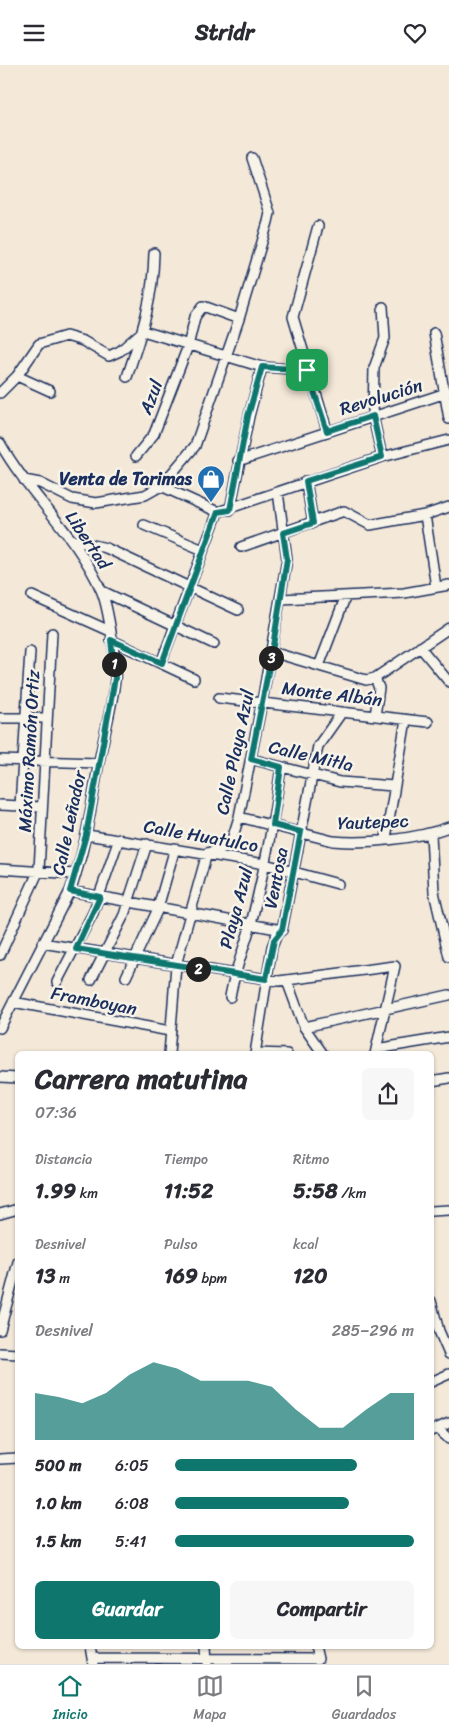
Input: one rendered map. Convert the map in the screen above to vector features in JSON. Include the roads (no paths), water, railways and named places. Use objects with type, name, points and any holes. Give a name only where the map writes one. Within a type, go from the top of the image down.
[{"type":"street","points":[[24,480],[40,483],[72,499],[96,503],[145,495],[161,486],[196,446],[239,319],[270,213],[252,158]]},
{"type":"street","points":[[318,226],[293,317],[307,370],[327,431]]},
{"type":"street","points":[[127,377],[143,331],[153,287],[154,253]]},
{"type":"street","name":"Azul","points":[[136,456],[154,434],[188,345],[195,317],[202,306],[239,319]]},
{"type":"street","points":[[382,457],[373,416],[374,368],[385,338],[383,307]]},
{"type":"street","points":[[143,331],[262,367],[307,370]]},
{"type":"street","points":[[0,393],[17,376],[39,345],[66,336],[83,341],[110,356],[120,351],[143,331]]},
{"type":"street","points":[[434,333],[447,393],[449,419]]},
{"type":"street","points":[[230,510],[238,461],[262,367]]},
{"type":"street","points":[[17,376],[50,391]]},
{"type":"street","name":"Revolución","points":[[238,461],[447,393]]},
{"type":"street","points":[[161,486],[218,512],[230,510],[306,481],[382,457],[449,440]]},
{"type":"street","name":"Libertad","points":[[0,443],[24,480],[72,540],[102,591],[110,636]]},
{"type":"street","points":[[306,481],[313,523]]},
{"type":"street","name":"Calle Playa Azul","points":[[207,853],[230,846],[240,817],[272,652],[287,559],[278,492]]},
{"type":"street","points":[[242,547],[344,511],[370,525],[425,515],[449,507]]},
{"type":"street","points":[[162,663],[218,512]]},
{"type":"street","points":[[425,515],[436,587]]},
{"type":"street","points":[[144,525],[203,551]]},
{"type":"street","points":[[72,540],[106,548],[238,610]]},
{"type":"street","points":[[281,599],[404,593],[449,585]]},
{"type":"street","points":[[102,591],[214,644]]},
{"type":"street","points":[[32,596],[194,679]]},
{"type":"street","points":[[319,666],[345,597]]},
{"type":"street","points":[[272,652],[366,680],[375,678],[449,629]]},
{"type":"street","name":"Máximo Ramón Ortiz","points":[[39,870],[52,633]]},
{"type":"street","name":"Calle Leñador","points":[[0,1027],[70,891],[76,874],[86,835],[115,678],[110,636]]},
{"type":"street","points":[[420,647],[449,682]]},
{"type":"street","points":[[20,806],[30,652]]},
{"type":"street","points":[[375,678],[379,688],[375,716]]},
{"type":"street","name":"Monte Albán","points":[[219,698],[428,722]]},
{"type":"street","name":"Ventosa","points":[[255,1051],[274,940],[282,930],[318,746],[342,712]]},
{"type":"street","points":[[0,717],[47,718]]},
{"type":"street","points":[[386,838],[406,720]]},
{"type":"street","name":"Calle Mitla","points":[[251,759],[313,777],[340,782],[394,786]]},
{"type":"street","points":[[0,760],[98,763]]},
{"type":"street","name":"Playa Azul","points":[[230,997],[234,975],[250,926],[265,864],[273,825],[281,767]]},
{"type":"street","points":[[0,805],[42,807]]},
{"type":"street","name":"Yautepec","points":[[240,817],[345,842],[431,834],[449,827]]},
{"type":"street","points":[[431,834],[434,892],[449,957]]},
{"type":"street","name":"Calle Huatulco","points":[[86,835],[207,853],[265,864],[338,883]]},
{"type":"street","points":[[57,982],[76,949],[100,897],[119,839]]},
{"type":"street","points":[[91,980],[129,901],[147,844]]},
{"type":"street","points":[[126,977],[158,907],[175,848]]},
{"type":"street","points":[[170,1051],[176,965],[207,853]]},
{"type":"street","points":[[0,869],[39,870],[76,874]]},
{"type":"street","points":[[0,955],[39,870]]},
{"type":"street","points":[[70,891],[190,912],[250,926],[282,930]]},
{"type":"street","points":[[439,911],[449,913]]},
{"type":"street","points":[[42,943],[234,975],[287,981],[395,966],[376,1051],[449,1037]]},
{"type":"street","points":[[287,981],[304,1027],[322,1051]]},
{"type":"street","points":[[304,1027],[336,1018],[449,995]]},
{"type":"street","name":"Framboyan","points":[[13,1002],[170,1031]]},
{"type":"street","points":[[0,1077],[15,1078]]},
{"type":"street","points":[[434,1080],[449,1078]]},
{"type":"street","points":[[0,1214],[15,1210]]},
{"type":"street","points":[[434,1211],[449,1210]]},
{"type":"street","points":[[0,1330],[15,1274]]},
{"type":"street","points":[[434,1312],[449,1354]]},
{"type":"street","points":[[0,1353],[15,1354]]},
{"type":"street","points":[[434,1381],[449,1374]]},
{"type":"street","points":[[435,1430],[449,1423]]},
{"type":"street","points":[[435,1430],[449,1439]]},
{"type":"street","points":[[0,1459],[15,1458]]},
{"type":"street","points":[[92,1661],[318,1659],[316,1649]]},
{"type":"place","name":"Venta de Tarimas","points":[[211,503]]}]
